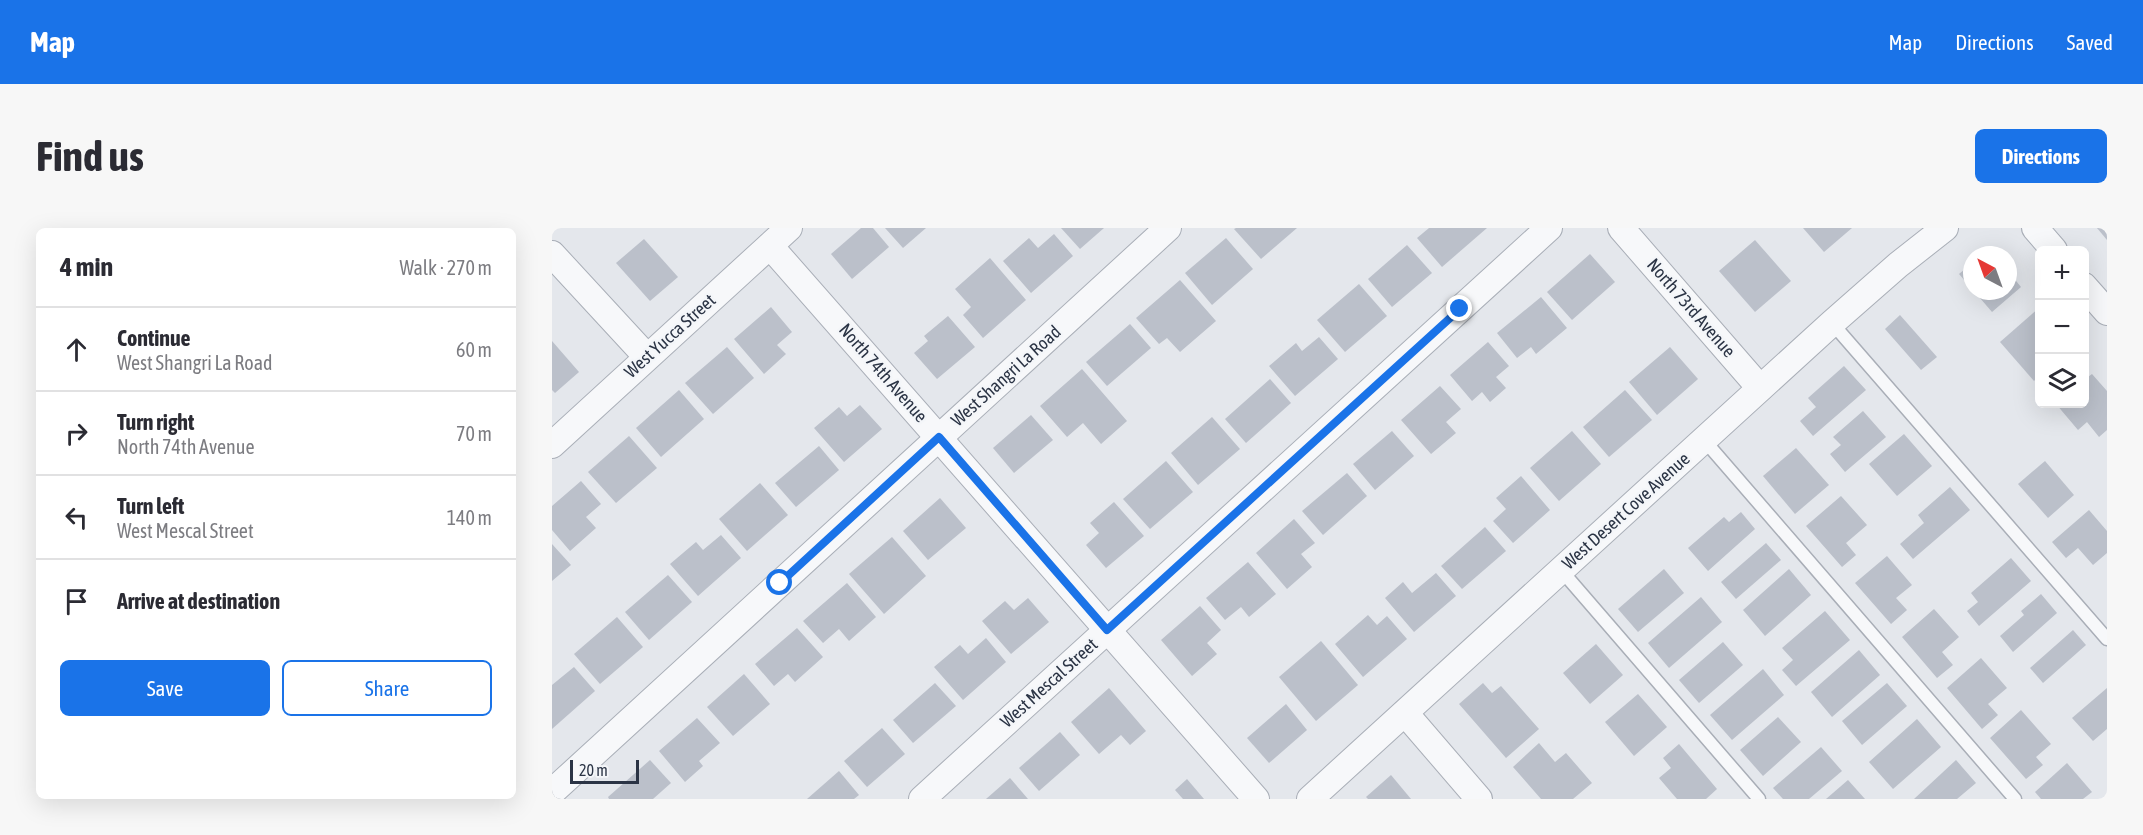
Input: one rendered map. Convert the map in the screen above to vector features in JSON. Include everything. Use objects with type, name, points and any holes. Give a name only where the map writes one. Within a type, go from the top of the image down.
[{"type":"street","name":"West Yucca Street","points":[[552,445],[789,228]]},
{"type":"street","name":"West Shangri La Road","points":[[552,792],[1168,228]]},
{"type":"street","name":"West Mescal Street","points":[[922,799],[1549,228]]},
{"type":"street","name":"North 73rd Avenue","points":[[1621,228],[1760,388]]},
{"type":"street","name":"West Desert Cove Avenue","points":[[1310,799],[1832,323],[1898,265],[1945,228]]},
{"type":"street","points":[[2035,228],[2051,246]]},
{"type":"street","name":"North 74th Avenue","points":[[770,246],[1256,799]]},
{"type":"street","points":[[552,254],[647,357]]},
{"type":"street","points":[[2089,291],[2107,312]]},
{"type":"street","points":[[1405,713],[1479,799]]},
{"type":"lane","points":[[1832,323],[2107,639]]},
{"type":"lane","points":[[1704,440],[2015,799]]},
{"type":"lane","points":[[1561,570],[1759,799]]},
{"type":"building","points":[[861,228],[873,228],[889,247],[852,279],[831,254]]},
{"type":"building","points":[[885,228],[926,228],[903,248]]},
{"type":"building","points":[[1061,228],[1104,228],[1080,249]]},
{"type":"building","points":[[1297,228],[1261,259],[1234,229]]},
{"type":"building","points":[[1429,228],[1487,228],[1442,267],[1417,238]]},
{"type":"building","points":[[1803,228],[1852,228],[1824,252]]},
{"type":"building","points":[[2097,228],[2107,228],[2107,240]]},
{"type":"building","points":[[1054,234],[1073,256],[1031,293],[1003,261],[1029,238],[1038,248]]},
{"type":"building","points":[[1226,238],[1253,269],[1212,305],[1185,273]]},
{"type":"building","points":[[644,239],[678,277],[650,301],[616,263]]},
{"type":"building","points":[[1755,240],[1791,281],[1755,312],[1719,271]]},
{"type":"building","points":[[1407,245],[1432,273],[1392,307],[1368,279]]},
{"type":"building","points":[[1590,254],[1615,282],[1572,320],[1547,292]]},
{"type":"building","points":[[990,258],[1026,300],[983,338],[963,315],[971,307],[955,289]]},
{"type":"building","points":[[1180,280],[1216,321],[1180,352],[1167,338],[1159,344],[1136,318]]},
{"type":"building","points":[[1359,284],[1387,316],[1345,352],[1317,320]]},
{"type":"building","points":[[1541,297],[1567,328],[1536,354],[1531,347],[1517,358],[1497,333]]},
{"type":"building","points":[[1982,300],[2006,300],[1992,312]]},
{"type":"building","points":[[771,307],[792,332],[777,345],[786,354],[764,374],[734,339]]},
{"type":"building","points":[[2035,311],[2034,381],[2000,342]]},
{"type":"building","points":[[1900,315],[1937,357],[1921,370],[1885,329]]},
{"type":"building","points":[[948,316],[975,347],[937,379],[914,353],[928,341],[924,336]]},
{"type":"building","points":[[1130,324],[1151,348],[1107,386],[1086,362]]},
{"type":"building","points":[[1319,337],[1338,359],[1295,396],[1269,366],[1296,343],[1302,351]]},
{"type":"building","points":[[552,341],[579,372],[555,393],[552,390]]},
{"type":"building","points":[[1488,342],[1509,366],[1496,377],[1506,388],[1490,402],[1482,392],[1472,401],[1450,375]]},
{"type":"building","points":[[727,347],[754,378],[713,414],[685,383]]},
{"type":"building","points":[[1670,347],[1698,379],[1657,415],[1629,382]]},
{"type":"building","points":[[1844,366],[1866,390],[1813,436],[1800,421],[1816,407],[1808,398]]},
{"type":"building","points":[[1082,369],[1127,421],[1101,444],[1083,423],[1067,437],[1040,406]]},
{"type":"building","points":[[2092,374],[2107,391],[2107,430],[2099,437],[2087,422],[2078,430],[2059,408],[2089,408],[2089,376]]},
{"type":"building","points":[[1270,379],[1291,403],[1246,443],[1225,419]]},
{"type":"building","points":[[1440,386],[1461,409],[1446,422],[1456,433],[1431,454],[1401,420]]},
{"type":"building","points":[[679,390],[704,419],[661,457],[636,428]]},
{"type":"building","points":[[1625,390],[1652,420],[1609,457],[1583,427]]},
{"type":"building","points":[[860,405],[882,429],[844,462],[814,428],[839,407],[847,416]]},
{"type":"building","points":[[1863,411],[1886,437],[1845,472],[1830,454],[1841,445],[1833,437]]},
{"type":"building","points":[[1031,415],[1053,440],[1014,473],[993,448]]},
{"type":"building","points":[[1212,417],[1240,449],[1198,485],[1171,453]]},
{"type":"building","points":[[1392,431],[1414,456],[1375,490],[1353,464]]},
{"type":"building","points":[[1572,431],[1601,464],[1559,501],[1530,468]]},
{"type":"building","points":[[1904,434],[1932,466],[1897,496],[1869,464]]},
{"type":"building","points":[[629,436],[657,468],[616,503],[588,472]]},
{"type":"building","points":[[819,446],[839,470],[796,507],[775,483]]},
{"type":"building","points":[[1796,448],[1829,485],[1795,514],[1763,476]]},
{"type":"building","points":[[1166,461],[1193,492],[1150,529],[1123,499]]},
{"type":"building","points":[[2045,461],[2074,495],[2048,518],[2018,484]]},
{"type":"building","points":[[1347,473],[1367,496],[1323,535],[1302,511]]},
{"type":"building","points":[[1521,476],[1550,510],[1513,543],[1493,521],[1506,509],[1496,498]]},
{"type":"building","points":[[581,481],[601,504],[586,517],[596,528],[570,551],[552,530],[552,506]]},
{"type":"building","points":[[760,483],[788,515],[747,551],[719,519]]},
{"type":"building","points":[[1950,487],[1970,510],[1913,559],[1900,544],[1924,523],[1918,515]]},
{"type":"building","points":[[1841,496],[1867,525],[1846,543],[1856,555],[1842,567],[1806,526]]},
{"type":"building","points":[[940,498],[966,528],[928,560],[903,531]]},
{"type":"building","points":[[1114,502],[1144,536],[1106,568],[1086,545],[1099,533],[1090,523]]},
{"type":"building","points":[[2089,510],[2107,531],[2107,553],[2093,565],[2078,548],[2066,558],[2052,542]]},
{"type":"building","points":[[1741,512],[1755,529],[1708,571],[1688,548],[1724,517],[1729,522]]},
{"type":"building","points":[[1294,519],[1315,543],[1301,554],[1312,567],[1287,589],[1256,553]]},
{"type":"building","points":[[1485,527],[1506,551],[1462,589],[1441,566]]},
{"type":"building","points":[[721,535],[741,558],[698,596],[670,564],[696,542],[703,550]]},
{"type":"building","points":[[892,537],[926,576],[884,614],[849,574]]},
{"type":"building","points":[[1766,543],[1781,560],[1736,599],[1721,582]]},
{"type":"building","points":[[552,544],[571,565],[552,581]]},
{"type":"building","points":[[1887,556],[1912,585],[1896,598],[1907,610],[1891,624],[1855,583]]},
{"type":"building","points":[[2011,558],[2031,581],[1979,626],[1967,611],[1978,602],[1971,593]]},
{"type":"building","points":[[1248,562],[1276,594],[1249,617],[1241,607],[1225,620],[1206,598]]},
{"type":"building","points":[[1664,569],[1684,593],[1638,632],[1618,609]]},
{"type":"building","points":[[1789,569],[1811,595],[1765,636],[1743,610]]},
{"type":"building","points":[[1436,573],[1456,596],[1414,632],[1385,598],[1403,582],[1412,593]]},
{"type":"building","points":[[668,575],[692,602],[649,640],[625,612]]},
{"type":"building","points":[[847,583],[876,617],[849,641],[839,629],[823,643],[803,621]]},
{"type":"building","points":[[2041,594],[2057,613],[2013,652],[2000,636],[2024,615],[2021,611]]},
{"type":"building","points":[[1701,597],[1722,622],[1669,668],[1648,643]]},
{"type":"building","points":[[1028,598],[1049,622],[1011,654],[982,621],[1005,601],[1014,610]]},
{"type":"building","points":[[1200,606],[1221,630],[1207,643],[1217,654],[1192,676],[1161,640]]},
{"type":"building","points":[[1934,609],[1959,637],[1942,652],[1953,665],[1937,678],[1902,637]]},
{"type":"building","points":[[1825,611],[1850,640],[1796,686],[1782,670],[1793,660],[1782,648]]},
{"type":"building","points":[[1368,615],[1377,625],[1387,616],[1407,639],[1363,677],[1335,644]]},
{"type":"building","points":[[617,617],[643,647],[600,684],[574,654]]},
{"type":"building","points":[[797,628],[823,657],[795,682],[788,674],[774,686],[755,664]]},
{"type":"building","points":[[2073,630],[2086,645],[2043,683],[2030,668]]},
{"type":"building","points":[[986,638],[1006,662],[963,700],[934,667],[960,645],[968,654]]},
{"type":"building","points":[[1321,641],[1358,685],[1316,721],[1279,677]]},
{"type":"building","points":[[1723,642],[1743,665],[1699,703],[1679,680]]},
{"type":"building","points":[[1596,644],[1623,675],[1590,704],[1563,673]]},
{"type":"building","points":[[1859,650],[1880,675],[1832,717],[1811,692]]},
{"type":"building","points":[[1981,658],[2007,688],[1988,704],[1998,715],[1982,729],[1947,688]]},
{"type":"building","points":[[574,667],[595,691],[552,729],[552,685]]},
{"type":"building","points":[[1763,669],[1784,695],[1732,740],[1710,715]]},
{"type":"building","points":[[744,674],[770,704],[733,736],[707,707]]},
{"type":"building","points":[[935,683],[956,706],[913,743],[893,720]]},
{"type":"building","points":[[1483,683],[1492,693],[1501,686],[1539,729],[1506,758],[1459,704]]},
{"type":"building","points":[[1887,683],[1907,706],[1862,745],[1842,721]]},
{"type":"building","points":[[1109,688],[1146,731],[1130,745],[1121,735],[1099,754],[1071,722]]},
{"type":"building","points":[[2107,688],[2107,729],[2093,741],[2072,718]]},
{"type":"building","points":[[1638,694],[1667,727],[1634,756],[1605,722]]},
{"type":"building","points":[[1286,704],[1307,730],[1269,763],[1247,738]]},
{"type":"building","points":[[2021,710],[2051,744],[2036,757],[2043,765],[2026,779],[1990,738]]},
{"type":"building","points":[[1778,717],[1801,742],[1763,776],[1740,750]]},
{"type":"building","points":[[697,718],[720,743],[699,761],[703,766],[685,782],[659,751]]},
{"type":"building","points":[[1917,719],[1941,747],[1893,789],[1869,762]]},
{"type":"building","points":[[882,728],[905,754],[867,787],[844,761]]},
{"type":"building","points":[[1060,732],[1080,755],[1039,791],[1019,768]]},
{"type":"building","points":[[1539,743],[1555,762],[1566,753],[1592,783],[1573,799],[1541,799],[1513,767]]},
{"type":"building","points":[[1679,744],[1717,789],[1706,799],[1677,799],[1659,778],[1671,768],[1663,758]]},
{"type":"building","points":[[1821,747],[1842,771],[1809,799],[1783,799],[1773,788]]},
{"type":"building","points":[[650,760],[671,783],[653,799],[609,799],[608,797]]},
{"type":"building","points":[[1956,760],[1976,783],[1957,799],[1914,799]]},
{"type":"building","points":[[2067,763],[2092,792],[2083,799],[2041,799],[2035,792]]},
{"type":"building","points":[[839,771],[859,795],[854,799],[807,799]]},
{"type":"building","points":[[1391,775],[1411,799],[1368,799],[1366,797]]},
{"type":"building","points":[[1010,778],[1028,799],[986,799]]},
{"type":"building","points":[[1187,779],[1204,799],[1183,799],[1175,790]]},
{"type":"building","points":[[1848,780],[1865,799],[1826,799]]},
{"type":"route","points":[[780,583],[939,437],[1107,630],[1460,309]]}]
